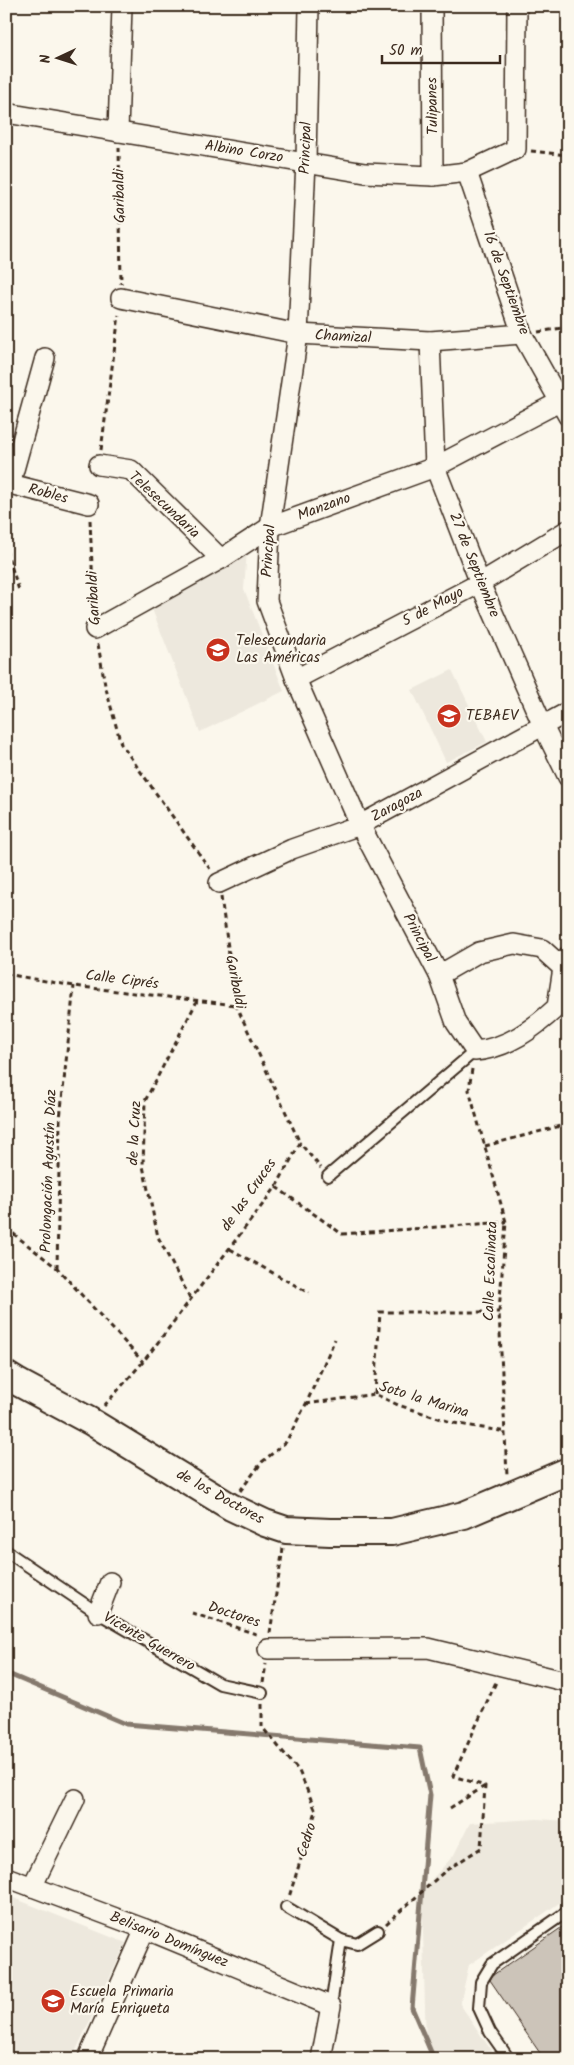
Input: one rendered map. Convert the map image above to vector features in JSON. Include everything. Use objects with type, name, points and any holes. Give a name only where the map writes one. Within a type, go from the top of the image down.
[{"type":"street","points":[[118,132],[122,6]]},
{"type":"street","name":"Principal","points":[[309,6],[306,162],[298,334],[270,526],[267,601],[296,679],[360,825],[439,975],[456,1023],[475,1051]]},
{"type":"street","name":"Tulipanes","points":[[432,6],[433,176]]},
{"type":"street","points":[[516,149],[517,6]]},
{"type":"street","name":"Albino Corzo","points":[[6,113],[366,173],[433,176],[467,172],[516,149]]},
{"type":"street","name":"16 de Septiembre","points":[[467,172],[522,334],[564,409]]},
{"type":"street","name":"Chamizal","points":[[121,298],[298,334],[430,341],[522,334]]},
{"type":"street","name":"27 de Septiembre","points":[[430,341],[435,468],[480,583],[543,726],[568,777]]},
{"type":"street","points":[[8,483],[45,358]]},
{"type":"street","name":"Manzano","points":[[95,629],[221,559],[270,526],[435,468],[564,409]]},
{"type":"street","name":"Telesecundaria","points":[[99,465],[131,470],[221,559]]},
{"type":"street","name":"Robles","points":[[8,483],[89,504]]},
{"type":"street","name":"5 de Mayo","points":[[296,679],[480,583],[568,530]]},
{"type":"street","name":"Zaragoza","points":[[219,883],[292,849],[360,825],[568,712]]},
{"type":"street","points":[[439,975],[479,952],[514,944],[542,949],[565,962],[557,1007],[534,1027],[508,1043],[490,1050],[475,1051]]},
{"type":"street","name":"de los Doctores","points":[[6,1375],[90,1422],[231,1507],[266,1524],[286,1530],[392,1532],[464,1515],[568,1472]]},
{"type":"street","points":[[98,1613],[110,1582]]},
{"type":"street","points":[[269,1644],[428,1648],[568,1682]]},
{"type":"street","points":[[32,1887],[75,1799]]},
{"type":"street","name":"Belisario Domínguez","points":[[6,1877],[145,1930],[331,2006]]},
{"type":"street","points":[[90,2059],[88,2058],[145,1930]]},
{"type":"street","points":[[321,2059],[331,2006]]},
{"type":"lane","points":[[328,1176],[475,1051]]},
{"type":"lane","name":"Vicente Guerrero","points":[[6,1551],[98,1613],[220,1684],[262,1693]]},
{"type":"lane","points":[[286,1907],[341,1940],[357,1944],[378,1931]]},
{"type":"lane","points":[[509,2059],[490,2032],[479,2008],[481,1982],[492,1964],[568,1911]]},
{"type":"lane","points":[[331,2006],[341,1940]]},
{"type":"path","name":"Garibaldi","points":[[99,465],[121,298],[118,132]]},
{"type":"path","points":[[516,149],[568,155]]},
{"type":"path","points":[[522,334],[568,328]]},
{"type":"path","name":"Garibaldi","points":[[89,504],[95,629],[105,685],[120,744],[219,883],[236,1005],[300,1143]]},
{"type":"path","points":[[6,550],[19,590]]},
{"type":"path","name":"Calle Ciprés","points":[[6,974],[74,986],[236,1005]]},
{"type":"path","name":"Prolongación Agustín Díaz","points":[[57,1268],[60,1119],[74,986]]},
{"type":"path","name":"de la Cruz","points":[[190,1298],[158,1237],[142,1166],[145,1101],[197,1001]]},
{"type":"path","name":"Calle Escalinata","points":[[475,1051],[469,1090],[506,1222],[499,1312],[508,1497]]},
{"type":"path","points":[[485,1146],[568,1124]]},
{"type":"path","points":[[300,1143],[328,1176]]},
{"type":"path","name":"de las Cruces","points":[[90,1422],[143,1362],[190,1298],[230,1249],[276,1187],[300,1143]]},
{"type":"path","points":[[276,1187],[342,1234],[506,1222]]},
{"type":"path","points":[[6,1228],[57,1268],[143,1362]]},
{"type":"path","points":[[230,1249],[309,1293]]},
{"type":"path","points":[[375,1394],[380,1312],[499,1312]]},
{"type":"path","points":[[231,1507],[248,1479],[262,1462],[286,1442],[306,1404],[335,1339]]},
{"type":"path","name":"Soto la Marina","points":[[306,1404],[375,1394],[398,1405],[454,1423],[506,1432]]},
{"type":"path","points":[[262,1693],[286,1530]]},
{"type":"path","name":"Doctores","points":[[192,1613],[269,1644]]},
{"type":"path","points":[[485,1786],[453,1776],[503,1666]]},
{"type":"path","name":"Cedro","points":[[262,1693],[262,1727],[299,1771],[316,1811],[286,1907]]},
{"type":"path","points":[[450,1808],[485,1786]]},
{"type":"path","points":[[378,1931],[445,1871],[481,1848],[485,1786]]},
{"type":"shaded area","name":"Telesecundaria Las Américas","points":[[247,551],[244,589],[284,691],[200,732],[152,609]]},
{"type":"shaded area","name":"TEBAEV","points":[[452,670],[487,742],[446,762],[412,690]]},
{"type":"shaded area","points":[[537,1819],[568,1821],[568,1897],[469,1965],[460,2004],[497,2059],[440,2059],[426,2048],[422,1890],[454,1855],[470,1823]]},
{"type":"shaded area","name":"Escuela Primaria María Enriqueta","points":[[6,1895],[126,1943],[72,2059],[6,2059]]},
{"type":"building","points":[[568,1923],[568,2059],[544,2059],[490,1980],[493,1975]]},
{"type":"waterway","points":[[6,1673],[126,1724],[420,1748],[430,1795],[412,2008],[434,2059]]},
{"type":"place","name":"Telesecundaria Las Américas","points":[[218,650]]},
{"type":"place","name":"TEBAEV","points":[[449,716]]},
{"type":"place","name":"Escuela Primaria María Enriqueta","points":[[53,2001]]}]
